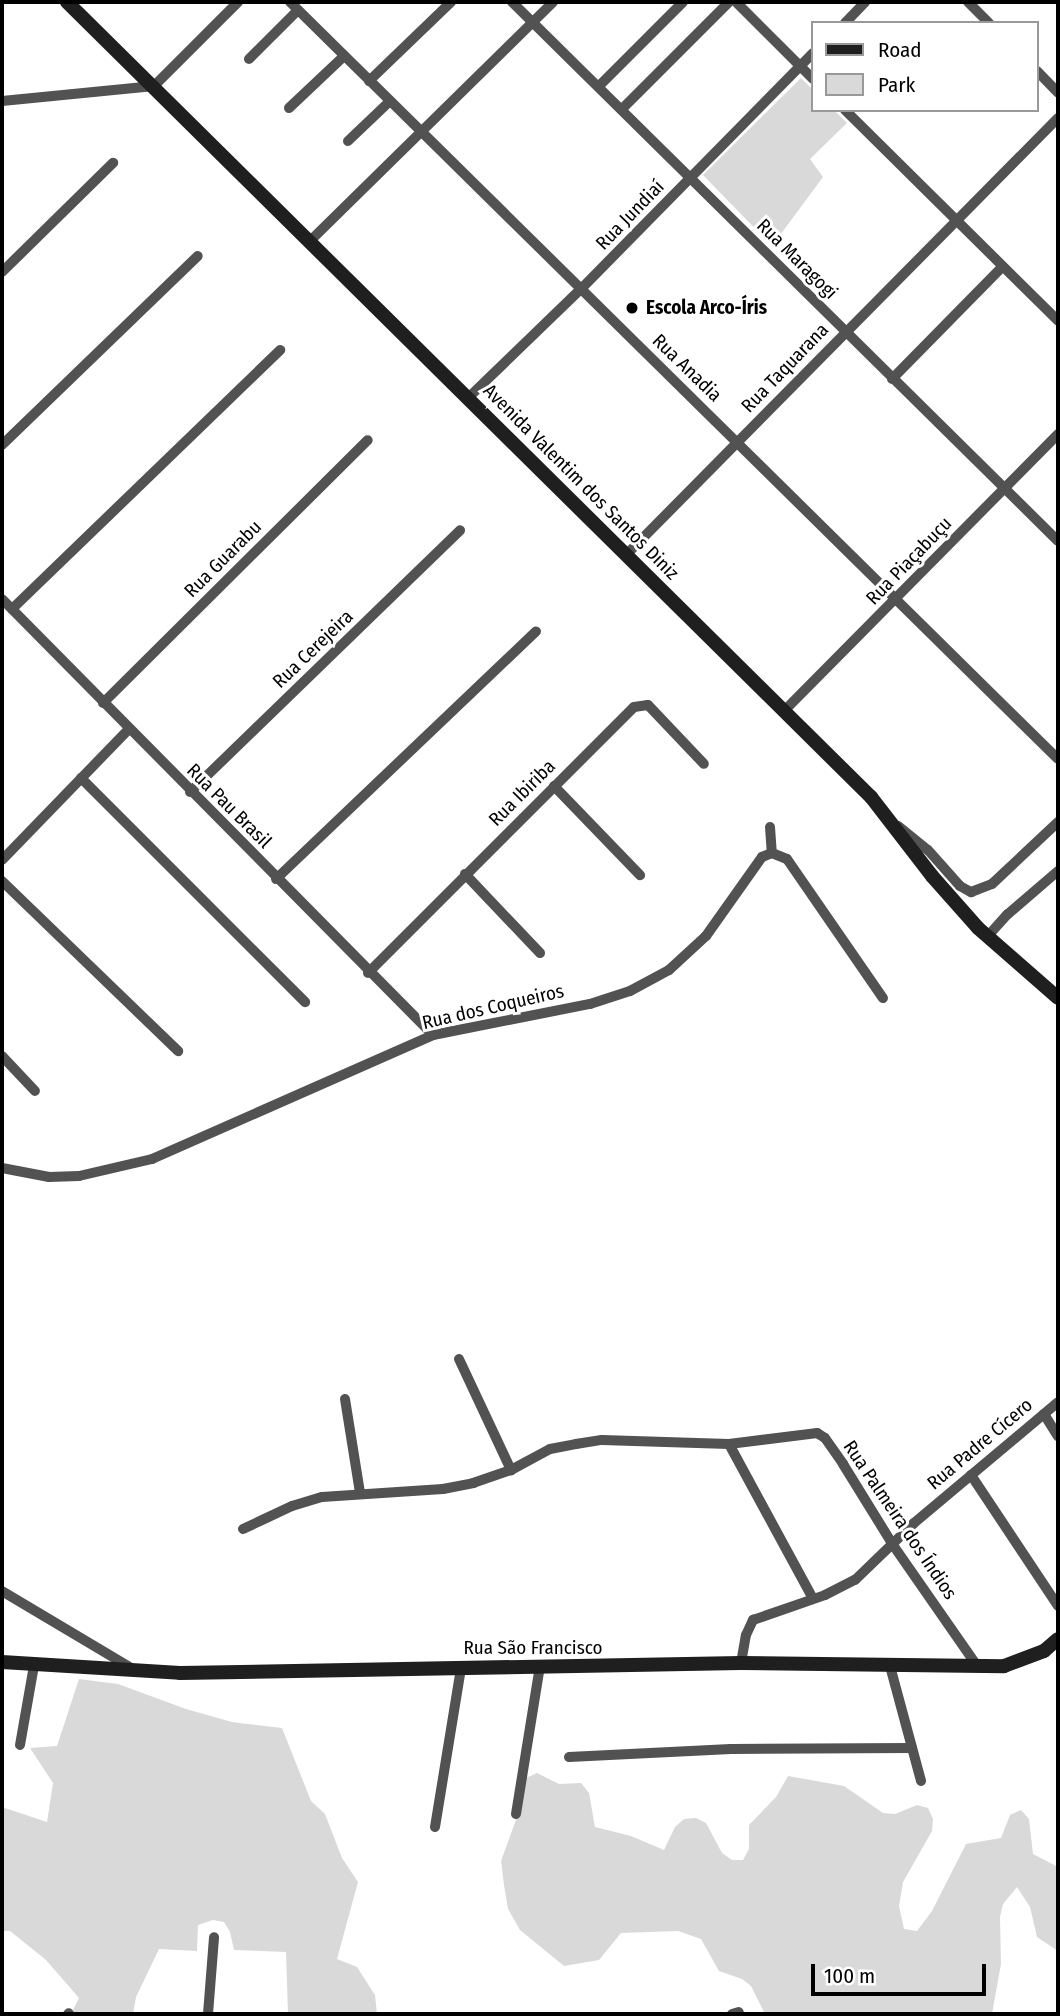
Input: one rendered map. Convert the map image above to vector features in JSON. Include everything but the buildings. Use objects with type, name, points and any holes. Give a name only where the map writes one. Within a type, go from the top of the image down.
[{"type":"street","name":"Avenida Valentim dos Santos Diniz","points":[[67,2],[784,711],[896,825],[932,876],[987,937],[1058,998]]},
{"type":"street","points":[[2,101],[154,86],[238,2]]},
{"type":"street","points":[[369,81],[452,2]]},
{"type":"street","name":"Rua Maragogi","points":[[512,2],[1058,541]]},
{"type":"street","points":[[309,242],[424,132],[553,2]]},
{"type":"street","points":[[599,86],[683,2]]},
{"type":"street","points":[[622,109],[729,2]]},
{"type":"street","points":[[736,2],[811,77]]},
{"type":"street","points":[[847,21],[865,2]]},
{"type":"street","points":[[968,2],[987,21]]},
{"type":"street","points":[[249,59],[294,6]]},
{"type":"street","name":"Rua Anadia","points":[[294,6],[1058,759]]},
{"type":"street","name":"Rua Jundiaí","points":[[468,398],[581,289],[811,55]]},
{"type":"street","points":[[289,108],[344,56]]},
{"type":"street","points":[[1039,73],[1058,93]]},
{"type":"street","points":[[348,141],[390,101]]},
{"type":"street","points":[[847,112],[1001,268],[1058,321]]},
{"type":"street","name":"Rua Taquarana","points":[[627,554],[1058,118]]},
{"type":"street","points":[[2,272],[113,163]]},
{"type":"street","points":[[2,446],[198,256]]},
{"type":"street","points":[[892,379],[1001,268]]},
{"type":"street","points":[[12,609],[280,350]]},
{"type":"street","name":"Rua Piaçabuçu","points":[[784,711],[897,600],[1058,434]]},
{"type":"street","name":"Rua Guarabu","points":[[103,703],[368,440]]},
{"type":"street","name":"Rua Cerejeira","points":[[190,792],[460,530]]},
{"type":"street","name":"Rua Pau Brasil","points":[[2,599],[128,730],[433,1035]]},
{"type":"street","points":[[276,879],[536,631]]},
{"type":"street","name":"Rua Ibiriba","points":[[369,973],[634,707],[648,705],[704,764]]},
{"type":"street","points":[[2,860],[128,730]]},
{"type":"street","points":[[81,778],[305,1002]]},
{"type":"street","points":[[554,786],[640,875]]},
{"type":"street","points":[[896,825],[928,850],[960,886],[971,891],[992,884],[1058,822]]},
{"type":"street","points":[[770,827],[772,853],[787,859],[883,998]]},
{"type":"street","name":"Rua dos Coqueiros","points":[[2,1168],[49,1177],[79,1176],[152,1159],[433,1035],[590,1003],[630,991],[650,981],[706,936],[762,857],[772,853]]},
{"type":"street","points":[[987,937],[1008,914],[1058,871]]},
{"type":"street","points":[[465,874],[540,953]]},
{"type":"street","points":[[2,881],[178,1051]]},
{"type":"street","points":[[2,1056],[35,1091]]},
{"type":"street","points":[[458,1360],[511,1470]]},
{"type":"street","points":[[345,1399],[360,1493]]},
{"type":"street","name":"Rua Padre Cícero","points":[[741,1663],[746,1635],[753,1620],[813,1599],[855,1580],[914,1522],[1058,1402]]},
{"type":"street","points":[[1044,1414],[1058,1436]]},
{"type":"street","name":"Rua Palmeira dos Índios","points":[[243,1529],[310,1499],[360,1493],[443,1489],[511,1470],[550,1449],[602,1440],[683,1445],[729,1444],[811,1432],[820,1434],[843,1464],[893,1545],[977,1666]]},
{"type":"street","points":[[729,1444],[813,1599]]},
{"type":"street","points":[[971,1475],[1058,1606]]},
{"type":"street","points":[[2,1591],[132,1669]]},
{"type":"street","name":"Rua São Francisco","points":[[2,1662],[180,1673],[741,1663],[1004,1666],[1044,1651],[1058,1639]]},
{"type":"street","points":[[20,1745],[34,1666]]},
{"type":"street","points":[[516,1814],[540,1666]]},
{"type":"street","points":[[890,1666],[921,1781]]},
{"type":"street","points":[[435,1827],[461,1668]]},
{"type":"street","points":[[569,1757],[731,1749],[912,1748]]},
{"type":"street","points":[[208,2014],[214,1937]]},
{"type":"green space","points":[[801,78],[811,88],[811,112],[836,112],[847,123],[810,159],[823,177],[772,246],[703,175]]},
{"type":"green space","points":[[79,1679],[118,1684],[186,1709],[232,1722],[282,1728],[311,1801],[325,1814],[342,1858],[358,1882],[337,1959],[357,1967],[375,1995],[377,2014],[288,2014],[286,1952],[234,1950],[230,1932],[224,1922],[213,1920],[198,1925],[197,1951],[159,1949],[136,1997],[133,2014],[71,2014],[79,1998],[46,1960],[10,1931],[2,1931],[2,1807],[47,1822],[53,1783],[30,1748],[57,1746]]},
{"type":"green space","points":[[537,1773],[559,1784],[581,1783],[589,1793],[595,1827],[631,1836],[664,1850],[675,1827],[684,1819],[696,1818],[706,1823],[722,1853],[732,1860],[743,1860],[749,1849],[749,1825],[776,1797],[788,1776],[844,1786],[883,1813],[895,1814],[917,1805],[928,1808],[933,1819],[932,1831],[903,1882],[899,1906],[904,1929],[917,1931],[932,1911],[966,1844],[1001,1838],[1010,1815],[1021,1810],[1029,1819],[1033,1854],[1058,1867],[1058,1951],[1037,1937],[1030,1907],[1017,1887],[1003,1904],[1000,1917],[1001,1964],[992,2014],[765,2014],[751,1986],[742,1979],[719,1971],[701,1939],[678,1931],[621,1933],[599,1960],[564,1966],[520,1930],[508,1909],[504,1885],[501,1861],[522,1803],[526,1778]]},
{"type":"place","name":"Escola Arco-Íris","points":[[632,308]]}]
